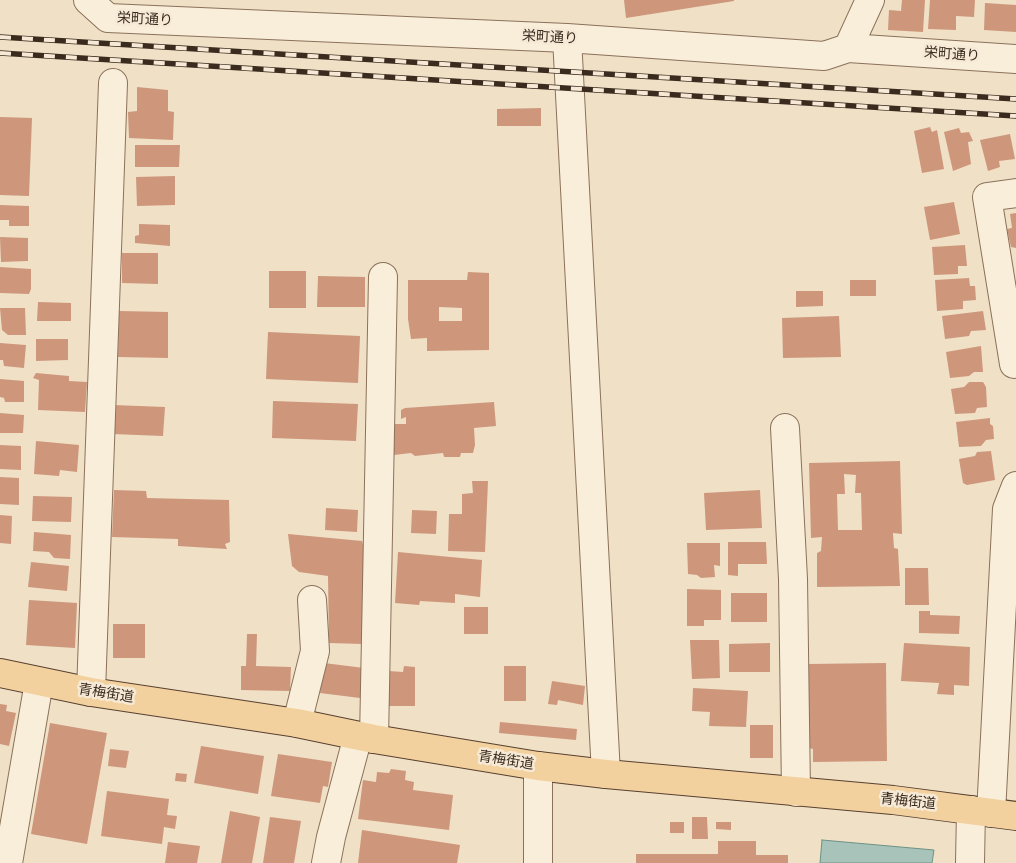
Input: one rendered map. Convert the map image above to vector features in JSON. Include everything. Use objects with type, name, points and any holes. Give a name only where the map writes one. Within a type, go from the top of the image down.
[{"type":"main road","name":"青梅街道","points":[[0,674],[91,692],[297,723],[366,738],[538,766],[894,800],[993,813]]},
{"type":"street","name":"栄町通り","points":[[88,0],[108,18],[567,38],[824,56],[848,48],[1016,59]]},
{"type":"street","points":[[848,48],[870,0]]},
{"type":"street","points":[[567,38],[606,774]]},
{"type":"street","points":[[91,692],[113,83]]},
{"type":"street","points":[[1015,371],[987,197],[1016,193]]},
{"type":"street","points":[[326,863],[331,837],[366,738],[383,277]]},
{"type":"street","points":[[785,428],[793,579],[796,792]]},
{"type":"street","points":[[970,863],[993,813],[1007,509],[1016,486]]},
{"type":"street","points":[[297,723],[315,651],[312,600]]},
{"type":"street","points":[[8,863],[40,682]]},
{"type":"street","points":[[538,766],[538,863]]},
{"type":"water","points":[[822,840],[934,850],[932,863],[820,863]]},
{"type":"building","points":[[624,0],[734,0],[734,1],[626,18]]},
{"type":"building","points":[[902,0],[925,0],[923,32],[888,30],[889,10],[901,11]]},
{"type":"building","points":[[930,0],[975,0],[974,17],[956,16],[956,30],[928,29]]},
{"type":"building","points":[[985,3],[1016,5],[1016,32],[984,30]]},
{"type":"building","points":[[137,87],[168,90],[168,111],[174,112],[173,140],[129,138],[128,112],[137,111]]},
{"type":"building","points":[[541,108],[541,126],[497,126],[497,109]]},
{"type":"building","points":[[0,117],[32,118],[29,196],[0,195]]},
{"type":"building","points":[[930,127],[932,132],[937,130],[944,169],[922,173],[914,131]]},
{"type":"building","points":[[959,128],[961,133],[969,132],[973,141],[968,142],[971,164],[953,171],[944,132]]},
{"type":"building","points":[[1010,134],[1015,159],[999,161],[1000,167],[988,171],[980,140]]},
{"type":"building","points":[[135,145],[180,145],[179,167],[135,167]]},
{"type":"building","points":[[175,176],[175,205],[137,206],[136,177]]},
{"type":"building","points":[[954,202],[960,234],[930,240],[924,207]]},
{"type":"building","points":[[0,205],[29,206],[29,226],[9,226],[9,220],[0,220]]},
{"type":"building","points":[[1016,213],[1016,248],[1011,247],[1007,229],[1012,228],[1010,214]]},
{"type":"building","points":[[139,224],[170,225],[170,246],[135,243],[135,236],[139,235]]},
{"type":"building","points":[[0,237],[28,238],[28,261],[1,262]]},
{"type":"building","points":[[965,245],[967,266],[958,266],[958,274],[934,275],[932,247]]},
{"type":"building","points":[[122,253],[158,253],[158,284],[122,283]]},
{"type":"building","points":[[0,267],[31,269],[31,289],[29,294],[0,293]]},
{"type":"building","points":[[269,271],[306,271],[306,308],[269,308]]},
{"type":"building","points":[[468,272],[489,273],[489,350],[427,351],[427,338],[411,339],[408,319],[408,280],[467,280]],"holes":[[[439,307],[462,308],[462,321],[439,321]]]},
{"type":"building","points":[[318,276],[365,277],[365,307],[317,307]]},
{"type":"building","points":[[969,278],[970,286],[975,286],[976,300],[963,301],[963,309],[937,311],[935,280]]},
{"type":"building","points":[[850,280],[876,280],[876,296],[850,296]]},
{"type":"building","points":[[796,291],[823,291],[823,306],[796,307]]},
{"type":"building","points":[[38,302],[71,303],[71,321],[37,321]]},
{"type":"building","points":[[0,308],[25,308],[26,335],[8,335],[2,330]]},
{"type":"building","points":[[119,311],[168,312],[168,358],[118,357]]},
{"type":"building","points":[[983,311],[986,330],[971,331],[969,336],[945,339],[942,316]]},
{"type":"building","points":[[839,316],[841,357],[783,358],[782,318]]},
{"type":"building","points":[[268,332],[360,336],[358,383],[266,379]]},
{"type":"building","points":[[36,339],[68,339],[68,360],[36,361]]},
{"type":"building","points":[[0,343],[26,345],[24,368],[4,366],[3,360],[0,360]]},
{"type":"building","points":[[981,346],[983,372],[974,372],[969,376],[950,378],[946,352]]},
{"type":"building","points":[[36,373],[69,376],[69,381],[87,382],[85,412],[38,410],[39,380],[33,378]]},
{"type":"building","points":[[0,379],[24,381],[24,402],[5,402],[4,398],[0,397]]},
{"type":"building","points":[[969,382],[983,382],[986,387],[987,407],[977,408],[975,413],[955,414],[951,389],[964,387]]},
{"type":"building","points":[[273,401],[358,404],[356,441],[272,438]]},
{"type":"building","points":[[494,402],[496,426],[474,428],[475,445],[473,453],[461,453],[460,457],[444,457],[443,453],[415,456],[411,453],[394,455],[393,424],[406,424],[406,417],[401,419],[401,410],[405,408]]},
{"type":"building","points":[[113,405],[165,407],[163,436],[112,434]]},
{"type":"building","points":[[0,413],[24,415],[23,433],[0,433]]},
{"type":"building","points":[[990,418],[994,439],[986,440],[981,446],[959,447],[956,422]]},
{"type":"building","points":[[36,441],[79,445],[77,472],[60,470],[59,476],[34,474]]},
{"type":"building","points":[[0,445],[21,446],[21,470],[0,469]]},
{"type":"building","points":[[991,451],[995,480],[967,485],[963,483],[959,459],[975,456],[977,452]]},
{"type":"building","points":[[900,461],[902,534],[893,533],[894,548],[898,549],[900,586],[817,587],[817,553],[821,551],[822,537],[811,538],[809,463]],"holes":[[[844,474],[856,475],[855,493],[861,493],[862,530],[838,530],[837,494],[845,494]]]},
{"type":"building","points":[[0,477],[19,478],[19,505],[0,504]]},
{"type":"building","points":[[472,481],[488,481],[485,552],[448,551],[449,514],[462,514],[462,494],[473,493]]},
{"type":"building","points":[[114,490],[146,491],[147,498],[229,500],[230,542],[225,544],[227,549],[178,546],[178,539],[112,537]]},
{"type":"building","points":[[760,490],[762,528],[706,530],[704,493]]},
{"type":"building","points":[[33,496],[72,497],[71,522],[32,521]]},
{"type":"building","points":[[326,508],[358,510],[357,532],[325,530]]},
{"type":"building","points":[[412,510],[437,511],[436,534],[411,533]]},
{"type":"building","points":[[0,515],[12,516],[11,544],[0,543]]},
{"type":"building","points":[[34,532],[71,535],[70,559],[54,558],[49,552],[33,551]]},
{"type":"building","points":[[288,534],[362,541],[364,548],[363,644],[329,643],[328,576],[299,572],[292,566]]},
{"type":"building","points":[[728,542],[766,542],[767,564],[738,564],[738,576],[728,575]]},
{"type":"building","points":[[687,543],[720,543],[720,566],[714,565],[715,577],[701,578],[697,575],[688,574]]},
{"type":"building","points":[[398,552],[482,560],[480,597],[455,594],[455,603],[420,601],[419,605],[395,603]]},
{"type":"building","points":[[31,562],[69,566],[67,591],[28,587]]},
{"type":"building","points":[[905,568],[928,568],[929,605],[905,605]]},
{"type":"building","points":[[687,589],[721,590],[721,620],[704,620],[704,626],[687,626]]},
{"type":"building","points":[[731,593],[767,593],[767,622],[731,622]]},
{"type":"building","points":[[29,600],[77,603],[75,648],[26,645]]},
{"type":"building","points":[[464,607],[488,607],[488,634],[464,634]]},
{"type":"building","points":[[919,611],[930,611],[930,615],[960,616],[959,634],[919,633]]},
{"type":"building","points":[[113,624],[145,624],[145,658],[113,658]]},
{"type":"building","points":[[247,634],[257,634],[256,666],[291,667],[290,691],[241,690],[241,666],[246,666]]},
{"type":"building","points":[[690,640],[719,640],[720,678],[692,679]]},
{"type":"building","points":[[770,643],[770,672],[729,672],[729,644]]},
{"type":"building","points":[[904,643],[970,647],[969,686],[954,685],[954,695],[937,694],[939,683],[901,681]]},
{"type":"building","points":[[324,663],[364,668],[360,698],[320,693]]},
{"type":"building","points":[[886,663],[887,761],[813,762],[813,749],[809,748],[808,664]]},
{"type":"building","points":[[404,666],[415,667],[415,706],[389,706],[389,671],[403,672]]},
{"type":"building","points":[[504,666],[526,666],[526,701],[504,701]]},
{"type":"building","points":[[552,681],[585,686],[583,705],[558,700],[557,705],[548,704]]},
{"type":"building","points":[[693,688],[748,691],[746,727],[709,726],[710,712],[692,711]]},
{"type":"building","points":[[0,704],[7,705],[6,711],[16,713],[9,746],[0,744]]},
{"type":"building","points":[[500,722],[577,729],[576,740],[499,733]]},
{"type":"building","points":[[50,723],[107,733],[87,844],[31,834]]},
{"type":"building","points":[[750,725],[773,725],[773,758],[750,758]]},
{"type":"building","points":[[201,746],[264,756],[258,794],[194,783]]},
{"type":"building","points":[[110,749],[129,751],[126,768],[108,766]]},
{"type":"building","points":[[278,754],[332,762],[328,787],[323,786],[320,803],[271,796]]},
{"type":"building","points":[[391,769],[406,771],[405,780],[414,782],[413,790],[453,795],[449,830],[358,819],[363,780],[376,782],[377,772],[389,773]]},
{"type":"building","points":[[176,773],[187,774],[186,782],[175,781]]},
{"type":"building","points":[[107,791],[169,799],[167,815],[177,816],[175,829],[164,827],[162,844],[101,836]]},
{"type":"building","points":[[230,811],[260,817],[252,863],[221,863]]},
{"type":"building","points":[[270,817],[301,821],[294,863],[263,863]]},
{"type":"building","points":[[692,817],[707,817],[708,839],[692,839]]},
{"type":"building","points":[[670,822],[684,822],[684,833],[670,833]]},
{"type":"building","points":[[716,822],[731,822],[731,830],[716,829]]},
{"type":"building","points":[[362,830],[460,845],[457,863],[358,863]]},
{"type":"building","points":[[718,841],[756,841],[756,855],[788,855],[788,863],[636,863],[636,854],[718,854]]},
{"type":"building","points":[[168,842],[200,846],[197,863],[165,863]]},
{"type":"railway","points":[[0,37],[1016,99]]},
{"type":"railway","points":[[0,53],[1016,116]]}]
